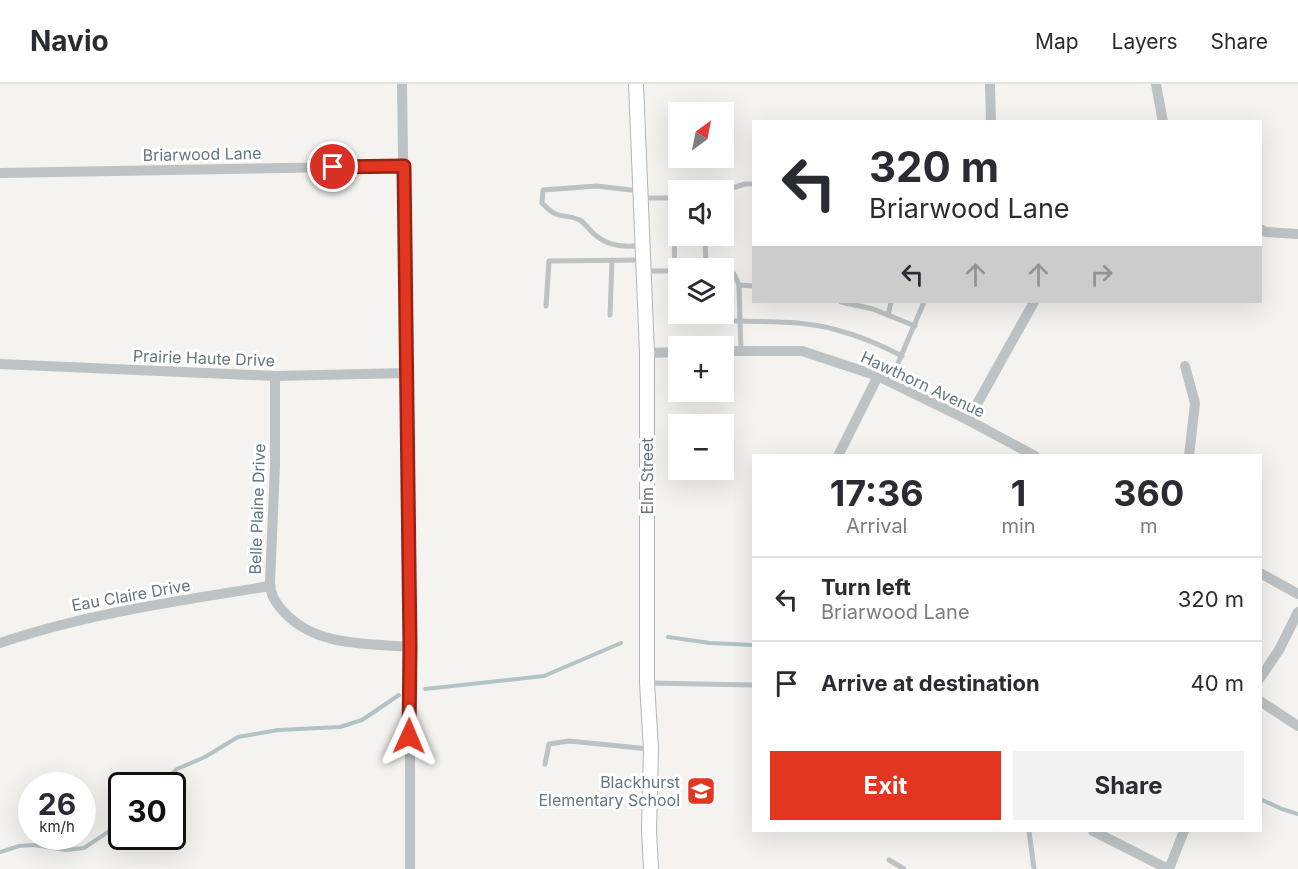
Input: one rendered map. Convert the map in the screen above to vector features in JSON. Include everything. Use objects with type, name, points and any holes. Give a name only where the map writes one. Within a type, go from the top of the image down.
[{"type":"main road","name":"Elm Street","points":[[636,84],[647,352],[647,683],[651,749],[649,830],[651,869]]},
{"type":"street","points":[[402,84],[410,646],[410,869]]},
{"type":"street","points":[[990,84],[991,120]]},
{"type":"street","points":[[1156,84],[1163,120]]},
{"type":"street","name":"Briarwood Lane","points":[[0,173],[404,166]]},
{"type":"street","points":[[1262,230],[1298,234]]},
{"type":"street","points":[[968,420],[1033,303]]},
{"type":"street","name":"Hawthorn Avenue","points":[[734,351],[802,351],[878,376],[968,420],[1028,454]]},
{"type":"street","points":[[647,352],[668,352]]},
{"type":"street","name":"Prairie Haute Drive","points":[[0,364],[275,376],[407,373]]},
{"type":"street","points":[[1185,366],[1195,403],[1189,454]]},
{"type":"street","name":"Belle Plaine Drive","points":[[275,376],[275,466],[270,586],[274,599],[297,624],[314,634],[355,643],[410,646]]},
{"type":"street","points":[[838,454],[878,376]]},
{"type":"street","points":[[1262,574],[1298,594]]},
{"type":"street","name":"Eau Claire Drive","points":[[0,643],[112,612],[270,586]]},
{"type":"street","points":[[1262,675],[1279,650],[1298,612]]},
{"type":"street","points":[[1262,701],[1298,726]]},
{"type":"street","points":[[1095,832],[1168,869],[1184,832]]},
{"type":"lane","points":[[734,187],[752,184]]},
{"type":"lane","points":[[643,245],[618,246],[601,240],[582,221],[557,216],[542,203],[543,190],[597,186],[641,195],[668,197]]},
{"type":"lane","points":[[546,306],[549,261],[612,260],[668,270]]},
{"type":"lane","points":[[610,315],[612,260]]},
{"type":"lane","points":[[734,274],[739,285],[741,351]]},
{"type":"lane","points":[[739,285],[752,286]]},
{"type":"lane","points":[[845,303],[888,315],[915,326]]},
{"type":"lane","points":[[888,315],[891,303]]},
{"type":"lane","points":[[890,382],[924,303]]},
{"type":"lane","points":[[734,321],[790,323],[836,329],[874,342],[902,356]]},
{"type":"lane","points":[[647,683],[752,685]]},
{"type":"lane","points":[[545,764],[549,744],[569,741],[651,749]]},
{"type":"lane","points":[[1029,832],[1034,869]]},
{"type":"lane","points":[[889,860],[904,869]]},
{"type":"waterway","points":[[668,637],[710,643],[752,645]]},
{"type":"waterway","points":[[425,689],[544,676],[621,643]]},
{"type":"waterway","points":[[174,772],[238,737],[278,730],[340,727],[362,720],[399,695]]},
{"type":"waterway","points":[[1262,800],[1298,814]]},
{"type":"waterway","points":[[0,852],[19,846],[34,845],[66,850],[84,848],[108,832]]},
{"type":"place","name":"Blackhurst Elementary School","points":[[701,791]]},
{"type":"route","points":[[333,167],[404,166],[409,736]]}]
